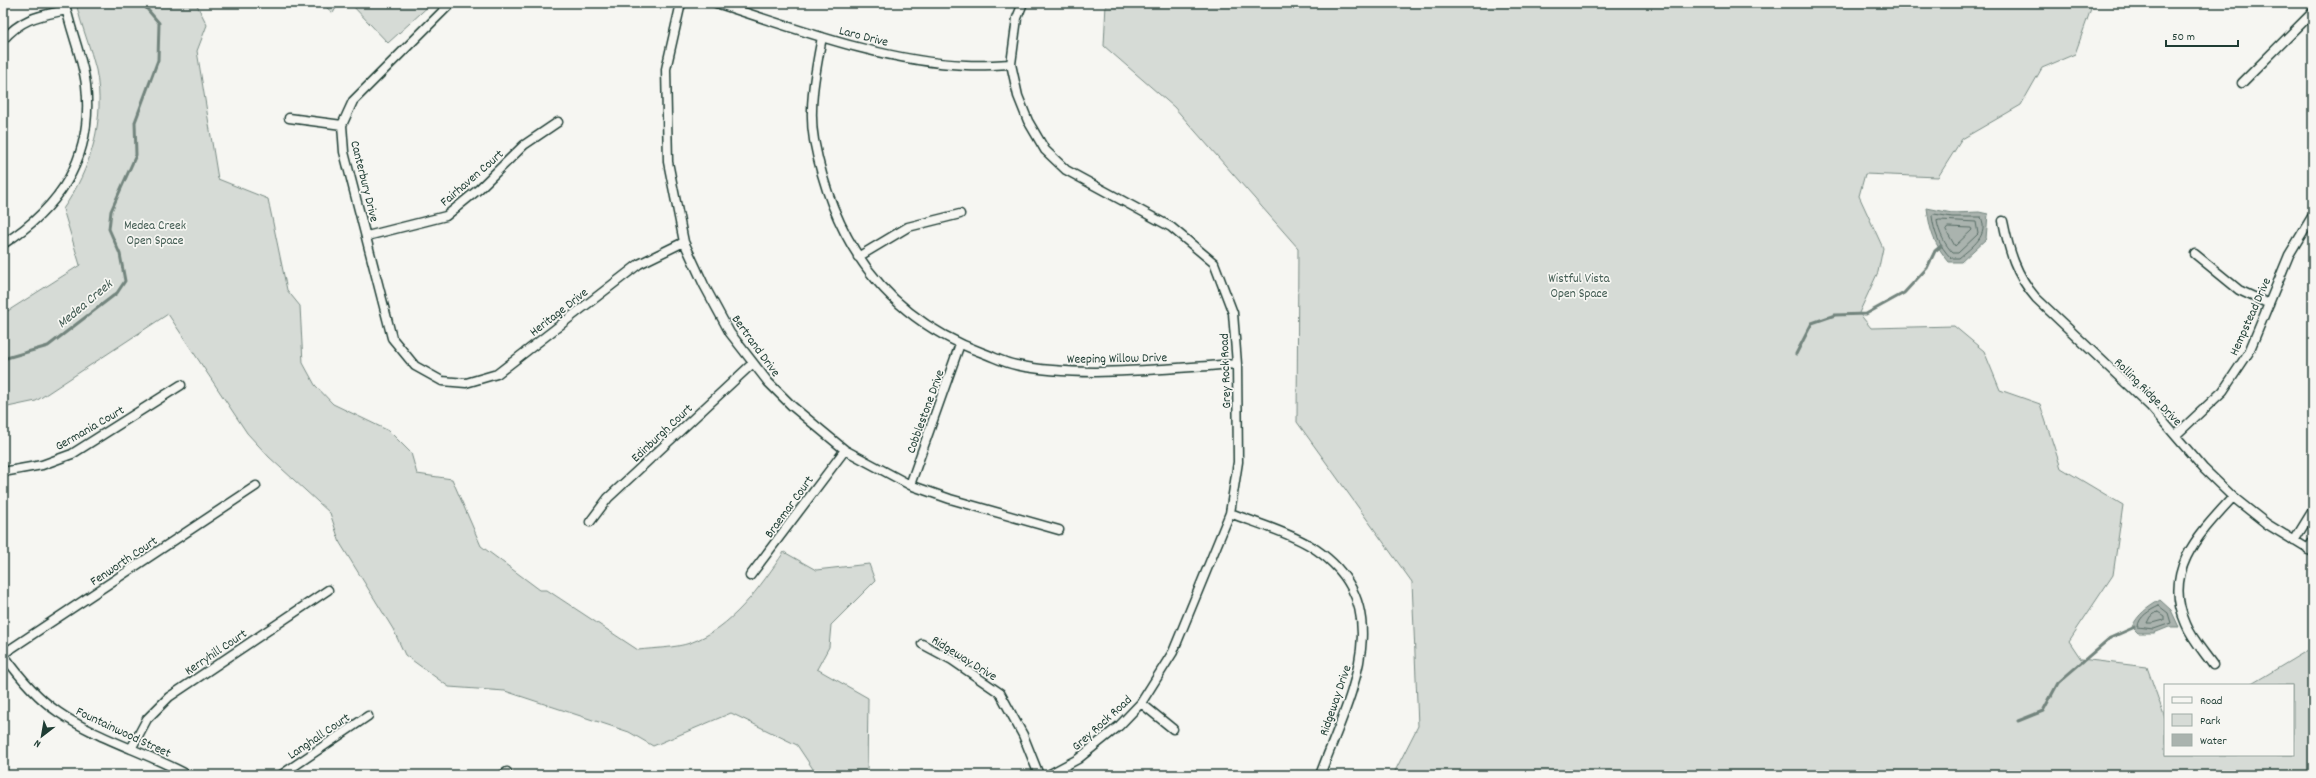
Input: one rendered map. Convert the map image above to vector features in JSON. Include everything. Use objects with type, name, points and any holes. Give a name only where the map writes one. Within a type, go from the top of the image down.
[{"type":"street","name":"Canterbury Drive","points":[[442,381],[415,366],[392,338],[367,236],[344,152],[342,124],[352,101],[451,3]]},
{"type":"street","name":"Bertrand Drive","points":[[681,3],[666,69],[668,162],[684,242],[704,285],[730,333],[753,362],[792,406],[844,450],[910,485],[950,499],[1059,530]]},
{"type":"street","name":"Laro Drive","points":[[716,3],[822,37],[920,60],[966,65],[1011,64]]},
{"type":"street","name":"Grey Rock Road","points":[[1023,3],[1016,18],[1011,64],[1018,96],[1028,121],[1045,150],[1066,170],[1170,227],[1214,263],[1233,313],[1237,364],[1238,462],[1230,513],[1173,652],[1141,704],[1098,745],[1078,759],[1048,775]]},
{"type":"street","points":[[3,40],[12,29],[28,19],[65,6],[86,84],[88,118],[80,152],[68,182],[54,201],[28,228],[3,244]]},
{"type":"street","points":[[2242,82],[2313,12]]},
{"type":"street","name":"Weeping Willow Drive","points":[[822,37],[813,85],[814,138],[834,213],[858,257],[885,290],[924,324],[960,344],[1016,365],[1076,372],[1237,364]]},
{"type":"street","points":[[289,118],[342,124]]},
{"type":"street","name":"Fairhaven Court","points":[[367,236],[446,216],[479,189],[524,145],[558,122]]},
{"type":"street","points":[[858,257],[908,227],[960,214]]},
{"type":"street","name":"Hempstead Drive","points":[[2176,435],[2223,391],[2249,352],[2289,255],[2313,215]]},
{"type":"street","name":"Rolling Ridge Drive","points":[[2003,221],[2015,267],[2025,285],[2036,298],[2150,406],[2204,469],[2233,497],[2267,524],[2311,551]]},
{"type":"street","name":"Heritage Drive","points":[[442,381],[466,383],[497,374],[639,264],[684,242]]},
{"type":"street","points":[[2195,254],[2239,290],[2269,304]]},
{"type":"street","name":"Cobblestone Drive","points":[[910,485],[960,344]]},
{"type":"street","name":"Edinburgh Court","points":[[590,522],[608,498],[753,362]]},
{"type":"street","name":"Germania Court","points":[[3,472],[42,465],[72,454],[181,385]]},
{"type":"street","name":"Braemar Court","points":[[750,576],[844,450]]},
{"type":"street","name":"Fenworth Court","points":[[3,654],[256,486]]},
{"type":"street","points":[[2213,665],[2186,625],[2177,590],[2180,572],[2195,540],[2233,497]]},
{"type":"street","points":[[2294,541],[2313,510]]},
{"type":"street","name":"Ridgeway Drive","points":[[1230,513],[1282,532],[1309,545],[1337,566],[1356,598],[1363,637],[1358,674],[1320,775]]},
{"type":"street","points":[[2311,551],[2313,542]]},
{"type":"street","name":"Kerryhill Court","points":[[131,749],[147,719],[169,696],[328,590]]},
{"type":"street","name":"Ridgeway Drive","points":[[922,644],[981,679],[1000,693],[1023,735],[1039,775]]},
{"type":"street","name":"Fountainwood Street","points":[[3,654],[19,677],[57,712],[95,733],[188,775]]},
{"type":"street","points":[[1141,704],[1173,729]]},
{"type":"street","name":"Langhall Court","points":[[281,775],[368,716]]},
{"type":"green space","name":"Medea Creek Open Space","points":[[76,3],[196,3],[207,25],[197,51],[218,179],[268,199],[287,290],[300,306],[303,363],[315,385],[333,404],[389,431],[411,453],[417,474],[452,479],[481,546],[540,590],[547,590],[638,650],[684,645],[705,636],[719,627],[744,605],[784,552],[816,570],[869,564],[875,581],[831,625],[829,647],[817,669],[868,698],[867,775],[817,775],[797,745],[731,713],[653,746],[629,732],[505,691],[449,687],[405,655],[393,629],[340,543],[330,513],[269,457],[247,433],[168,314],[36,401],[3,408],[3,314],[80,265],[63,209],[73,194],[81,177],[94,143],[99,107],[99,88],[96,70]]},
{"type":"green space","points":[[321,3],[339,3],[333,13]]},
{"type":"green space","points":[[339,3],[432,3],[388,43],[351,4]]},
{"type":"green space","name":"Wistful Vista Open Space","points":[[1106,3],[2093,3],[2075,54],[2042,68],[2021,105],[1962,139],[1938,177],[1865,174],[1859,196],[1883,248],[1878,272],[1859,313],[1871,328],[1954,326],[1984,351],[2000,390],[2040,404],[2061,468],[2123,505],[2113,575],[2069,641],[2081,659],[2147,667],[2164,715],[2164,756],[2294,756],[2294,684],[2252,684],[2313,647],[2313,775],[1393,775],[1418,726],[1412,582],[1297,422],[1298,248],[1174,107],[1104,46]]},
{"type":"water","points":[[1927,208],[1952,213],[1979,212],[1988,214],[1986,239],[1961,262],[1949,262],[1936,243]]},
{"type":"water","points":[[2160,600],[2171,610],[2179,627],[2169,627],[2154,633],[2138,633],[2132,627],[2134,622],[2143,612]]},
{"type":"waterway","name":"Medea Creek","points":[[3,359],[48,346],[117,293],[125,281],[120,254],[109,229],[111,211],[136,155],[135,122],[158,60],[159,23],[142,3]]},
{"type":"waterway","points":[[1796,354],[1812,323],[1835,315],[1866,314],[1904,293],[1927,268],[1935,251],[1941,246]]},
{"type":"waterway","points":[[2018,721],[2043,711],[2058,683],[2110,638],[2135,627]]}]
